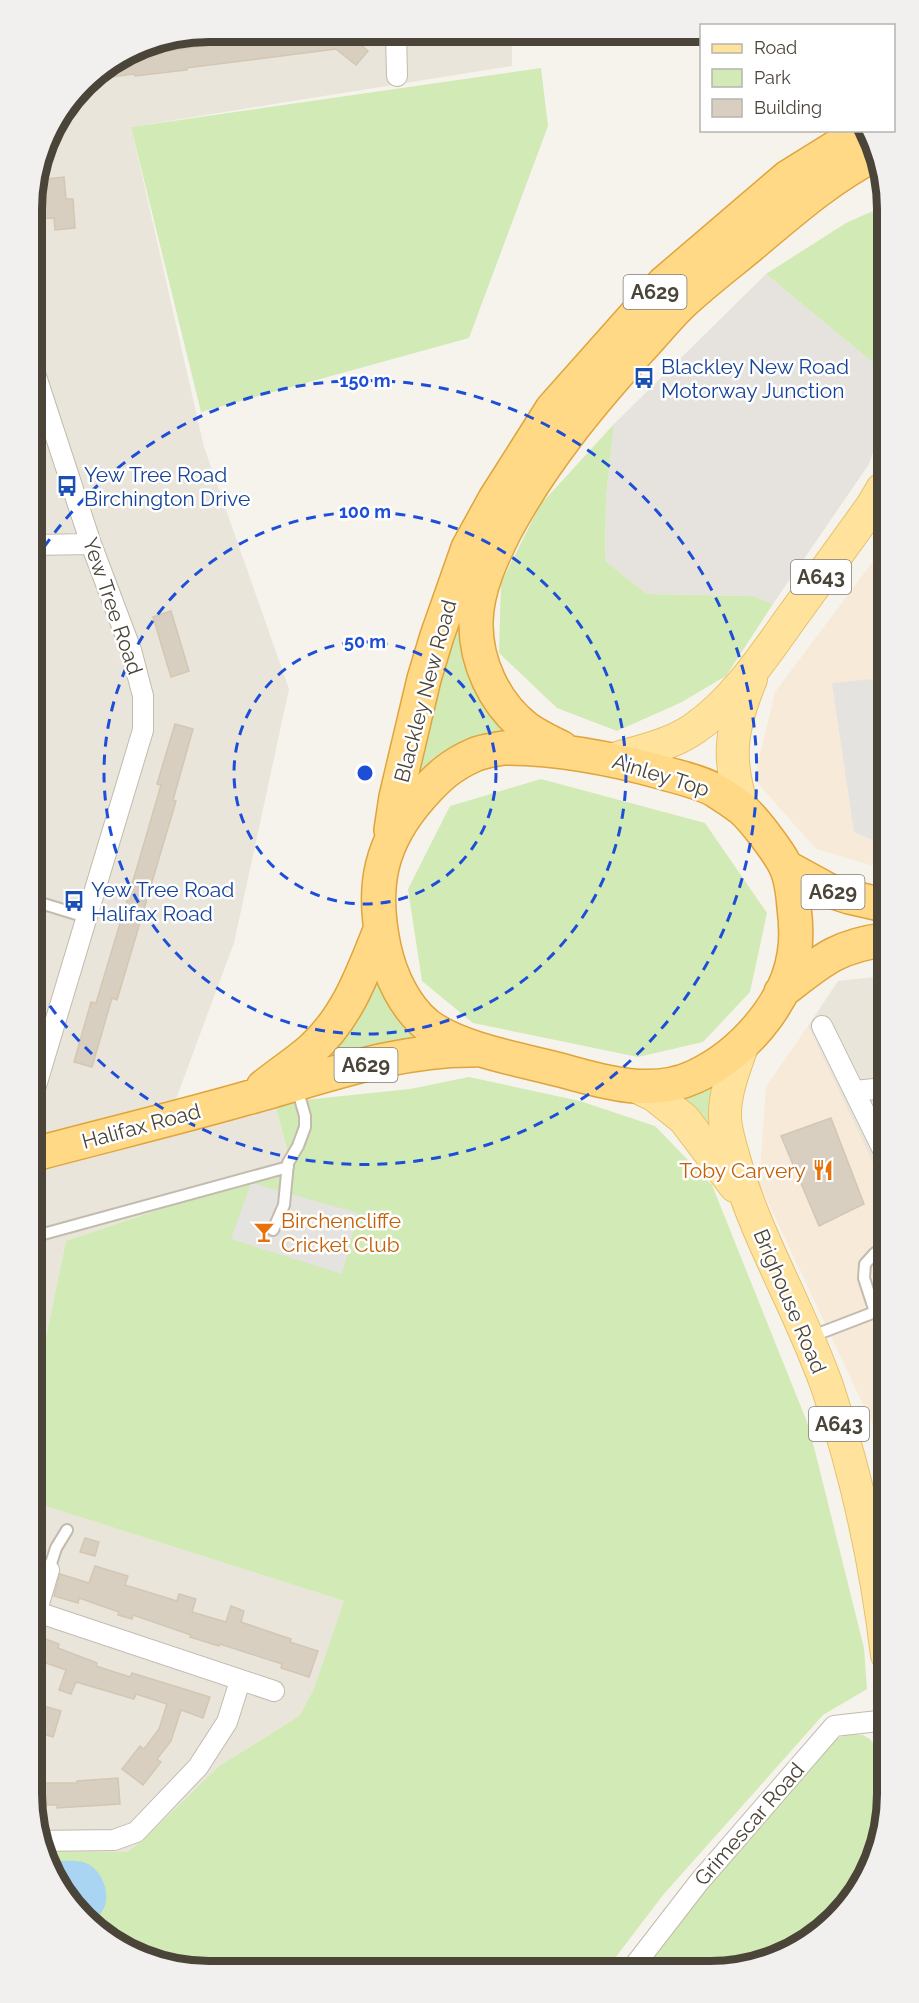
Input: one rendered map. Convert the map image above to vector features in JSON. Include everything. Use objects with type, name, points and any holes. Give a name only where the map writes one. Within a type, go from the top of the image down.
[{"type":"highway","name":"Blackley New Road","points":[[390,840],[396,797],[424,679],[436,636],[468,548],[495,499],[552,409],[664,283],[788,177],[859,133]]},
{"type":"highway","name":"Blackley New Road","points":[[567,751],[527,728],[513,716],[503,705],[485,672],[477,639],[477,604],[481,587],[498,546],[537,477],[562,441],[597,396],[680,306],[790,212],[868,158]]},
{"type":"highway","name":"Ainley Top","points":[[503,748],[536,748],[614,759],[712,789],[743,809],[786,867],[794,898],[797,930],[794,956],[781,992],[765,1018],[743,1043],[711,1069],[679,1084],[661,1088],[637,1087],[590,1078],[488,1051],[457,1042],[426,1024],[394,981],[380,930],[379,888],[383,861],[390,840],[412,806],[442,773],[475,754],[503,748]]},
{"type":"highway","name":"A629","points":[[786,867],[828,890],[877,903]]},
{"type":"highway","name":"Halifax Road","points":[[247,1099],[312,1049],[332,1028],[358,986],[380,930]]},
{"type":"highway","name":"A629","points":[[781,992],[837,951],[877,941]]},
{"type":"highway","name":"Halifax Road","points":[[42,1152],[413,1054],[447,1050],[488,1051]]},
{"type":"main road","name":"A643","points":[[614,759],[657,747],[695,728],[740,685],[758,665],[877,498]]},
{"type":"main road","name":"A643","points":[[743,809],[733,771],[734,728],[739,708],[758,665]]},
{"type":"main road","name":"A643","points":[[743,1043],[725,1102],[724,1115],[744,1195]]},
{"type":"main road","name":"A643","points":[[637,1087],[654,1095],[684,1119],[718,1161],[726,1176],[744,1195]]},
{"type":"main road","name":"Brighouse Road","points":[[744,1195],[827,1386],[857,1484],[877,1569]]},
{"type":"street","points":[[396,42],[397,76]]},
{"type":"street","name":"Yew Tree Road","points":[[42,395],[91,544],[131,650],[143,696],[143,730],[86,917],[44,1026]]},
{"type":"street","points":[[42,545],[91,544]]},
{"type":"street","points":[[822,1026],[877,1138]]},
{"type":"street","points":[[854,1091],[877,1089]]},
{"type":"street","points":[[42,1594],[49,1570]]},
{"type":"street","points":[[42,1613],[274,1691]]},
{"type":"street","points":[[49,1841],[114,1840],[136,1832],[198,1767],[227,1722],[240,1681]]},
{"type":"street","name":"Grimescar Road","points":[[638,1961],[699,1882],[834,1726],[877,1721]]},
{"type":"lane","points":[[42,903],[86,917]]},
{"type":"lane","points":[[273,1230],[284,1204],[288,1163],[304,1134],[305,1116],[296,1085]]},
{"type":"lane","points":[[42,1234],[288,1167]]},
{"type":"lane","points":[[877,1253],[865,1264],[864,1278],[877,1304]]},
{"type":"lane","points":[[807,1338],[877,1311]]},
{"type":"lane","points":[[49,1570],[56,1548],[67,1530]]},
{"type":"shaded area","points":[[198,42],[512,42],[512,66],[131,127],[204,447],[289,689],[234,943],[173,1107],[275,1103],[291,1165],[66,1241],[42,1356],[42,198],[51,155],[70,116],[99,83],[125,64],[176,45]]},
{"type":"shaded area","points":[[766,274],[877,366],[877,442],[869,464],[773,604],[752,596],[647,594],[605,561],[606,498],[614,424]]},
{"type":"shaded area","points":[[877,556],[877,867],[816,849],[754,779],[775,692]]},
{"type":"shaded area","points":[[877,679],[877,842],[854,832],[832,683]]},
{"type":"shaded area","points":[[877,977],[877,1172],[808,1026],[838,981]]},
{"type":"shaded area","points":[[808,1026],[877,1172],[877,1434],[759,1183],[766,1087]]},
{"type":"shaded area","points":[[251,1183],[358,1213],[342,1274],[231,1239]]},
{"type":"shaded area","points":[[42,1505],[344,1601],[313,1691],[299,1716],[219,1766],[143,1840],[127,1852],[53,1852],[48,1837],[43,1816],[42,1794]]},
{"type":"green space","points":[[541,68],[548,126],[469,338],[201,412],[131,127]]},
{"type":"green space","points":[[877,209],[877,366],[766,274],[846,223]]},
{"type":"green space","points":[[614,424],[606,498],[605,561],[647,594],[752,596],[773,604],[726,676],[680,703],[617,731],[557,708],[499,653],[501,583],[540,505]]},
{"type":"green space","points":[[459,599],[515,739],[412,790]]},
{"type":"green space","points":[[541,779],[705,823],[767,913],[750,992],[703,1042],[638,1057],[473,1023],[422,981],[408,889],[450,806]]},
{"type":"green space","points":[[382,975],[436,1040],[304,1073],[371,980]]},
{"type":"green space","points":[[721,1073],[714,1136],[678,1092]]},
{"type":"green space","points":[[469,1077],[580,1101],[655,1126],[712,1185],[809,1427],[864,1648],[867,1689],[823,1715],[663,1895],[613,1961],[198,1961],[176,1958],[125,1939],[107,1926],[77,1896],[64,1878],[53,1852],[127,1852],[143,1840],[219,1766],[299,1716],[313,1691],[344,1601],[42,1505],[42,1356],[66,1241],[291,1165],[275,1103],[410,1089]]},
{"type":"green space","points":[[849,1734],[863,1735],[870,1739],[877,1749],[877,1805],[874,1827],[864,1858],[855,1878],[836,1904],[820,1920],[794,1939],[753,1955],[732,1960],[644,1961],[836,1739]]},
{"type":"water","points":[[56,1861],[83,1862],[95,1869],[103,1881],[106,1895],[106,1902],[97,1917],[91,1912],[64,1878]]},
{"type":"building","points":[[229,42],[358,42],[368,51],[356,65],[336,49],[186,68],[187,70],[106,78],[125,64],[148,54]]},
{"type":"building","points":[[64,177],[66,199],[73,199],[75,228],[55,230],[54,218],[42,219],[45,179]]},
{"type":"building","points":[[171,611],[189,671],[171,677],[153,617]]},
{"type":"building","points":[[175,724],[193,729],[173,800],[176,801],[117,1000],[112,998],[92,1067],[74,1062],[91,1002],[96,1003],[138,864],[161,785],[157,784]]},
{"type":"building","name":"Toby Carvery","points":[[831,1118],[864,1204],[819,1226],[781,1136]]},
{"type":"building","points":[[85,1538],[99,1542],[95,1556],[80,1552]]},
{"type":"building","points":[[95,1566],[128,1576],[125,1585],[177,1601],[179,1594],[196,1599],[192,1612],[226,1622],[231,1606],[244,1611],[241,1622],[318,1651],[309,1677],[281,1668],[282,1664],[190,1637],[191,1635],[133,1615],[132,1619],[79,1598],[78,1603],[54,1596],[60,1574],[89,1583]]},
{"type":"building","points":[[42,1638],[59,1644],[58,1648],[97,1663],[96,1666],[130,1677],[132,1673],[210,1697],[203,1718],[181,1710],[171,1741],[157,1759],[161,1762],[143,1785],[122,1769],[140,1746],[144,1749],[159,1729],[167,1704],[136,1694],[134,1699],[76,1682],[71,1694],[59,1690],[66,1670],[42,1662]]},
{"type":"building","points":[[42,1705],[61,1711],[53,1737],[42,1734]]},
{"type":"building","points":[[118,1778],[120,1804],[57,1808],[57,1805],[42,1805],[42,1783],[77,1783],[77,1781]]},
{"type":"place","name":"Blackley New Road Motorway Junction","points":[[644,378]]},
{"type":"place","name":"Yew Tree Road Birchington Drive","points":[[67,486]]},
{"type":"place","name":"Yew Tree Road Halifax Road","points":[[74,901]]},
{"type":"place","name":"Toby Carvery","points":[[823,1170]]},
{"type":"place","name":"Birchencliffe Cricket Club","points":[[264,1232]]}]
